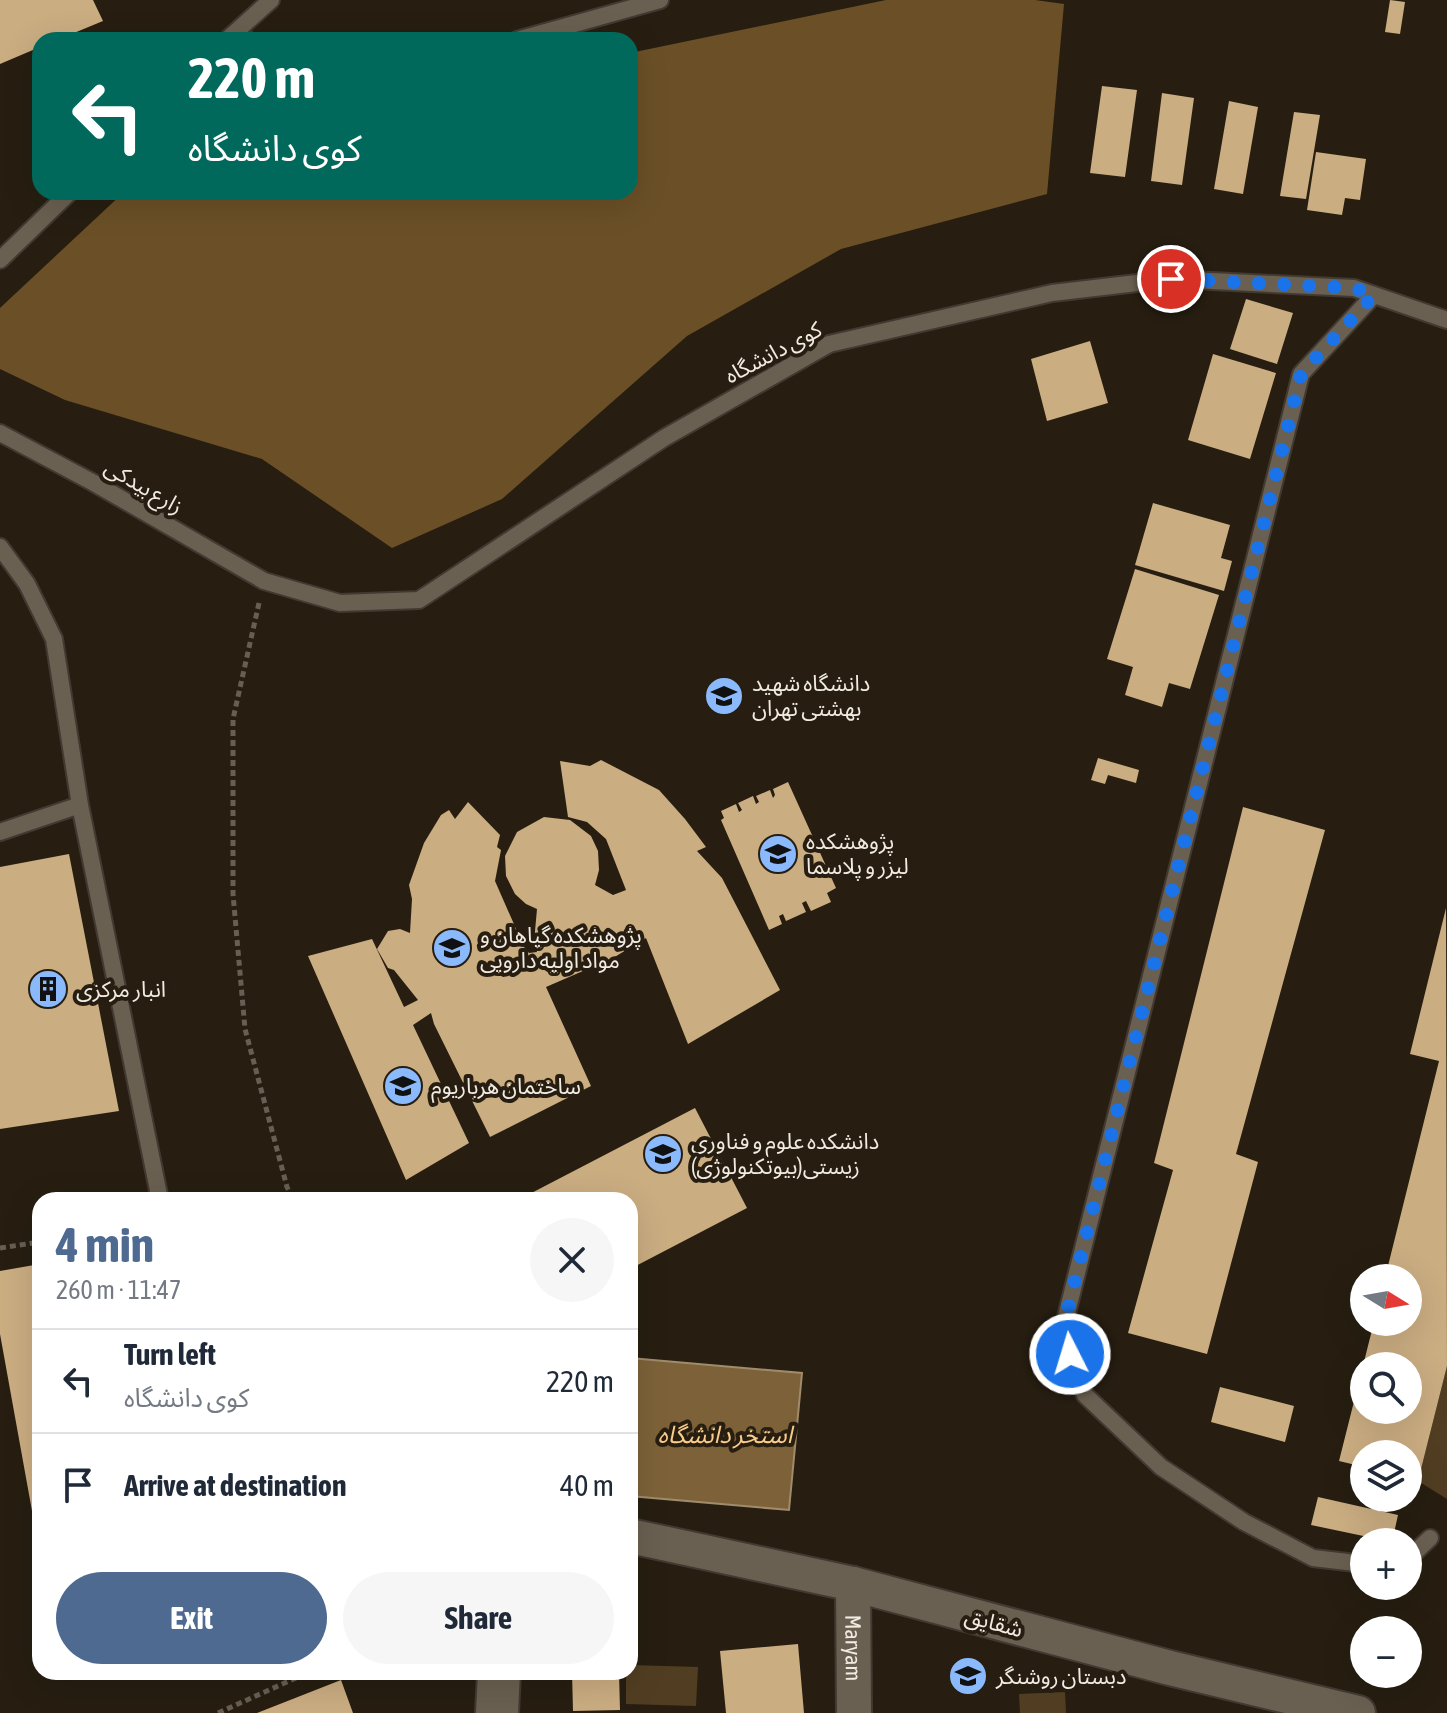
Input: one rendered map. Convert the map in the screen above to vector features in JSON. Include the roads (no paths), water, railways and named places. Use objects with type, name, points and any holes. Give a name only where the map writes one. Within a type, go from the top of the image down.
[{"type":"street","name":"شقایق","points":[[638,1538],[853,1584],[1170,1668],[1358,1713]]},
{"type":"street","name":"Maryam","points":[[853,1584],[854,1713]]},
{"type":"street","points":[[497,1713],[499,1680]]},
{"type":"lane","points":[[236,32],[271,0]]},
{"type":"lane","points":[[546,32],[660,0]]},
{"type":"lane","points":[[0,260],[62,200]]},
{"type":"lane","name":"کوی دانشگاه","points":[[264,581],[340,603],[419,600],[664,438],[829,344],[1052,293],[1171,279],[1354,288],[1447,320]]},
{"type":"lane","points":[[1350,1562],[1313,1558],[1244,1522],[1161,1467],[1085,1395],[1062,1333],[1301,374],[1374,295]]},
{"type":"lane","name":"زارع بیدکی","points":[[0,433],[264,581]]},
{"type":"lane","points":[[0,547],[27,584],[54,639],[80,805],[158,1192]]},
{"type":"lane","points":[[0,832],[80,805]]},
{"type":"lane","points":[[1422,1546],[1430,1538]]},
{"type":"water","name":"استخر دانشگاه","points":[[638,1359],[802,1373],[789,1510],[638,1497]]},
{"type":"place","name":"دانشگاه شهید بهشتی تهران","points":[[724,696]]},
{"type":"place","name":"پژوهشکده لیزر و پلاسما","points":[[778,854]]},
{"type":"place","name":"پژوهشکده گیاهان و مواد اولیه دارویی","points":[[452,948]]},
{"type":"place","name":"انبار مرکزی","points":[[48,989]]},
{"type":"place","name":"ساختمان هرباریوم","points":[[403,1086]]},
{"type":"place","name":"دانشکده علوم و فناوری زیستی(بیوتکنولوژی)","points":[[663,1154]]},
{"type":"place","name":"دبستان روشنگر","points":[[968,1676]]}]
